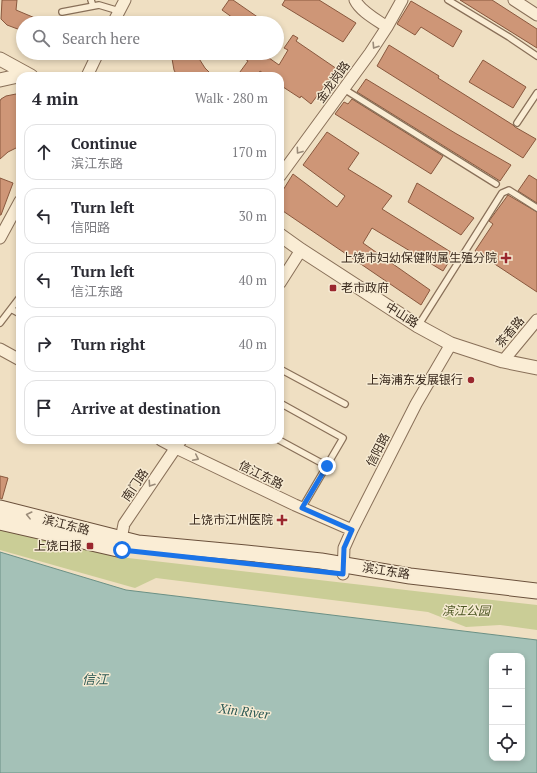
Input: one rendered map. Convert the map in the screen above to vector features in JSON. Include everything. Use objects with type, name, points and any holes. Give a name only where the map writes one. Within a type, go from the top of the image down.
[{"type":"main road","name":"滨江东路","points":[[0,508],[121,544]]},
{"type":"main road","name":"滨江东路","points":[[0,522],[121,544],[138,543],[321,561],[343,569],[537,599]]},
{"type":"main road","name":"滨江东路","points":[[343,569],[537,591]]},
{"type":"street","points":[[116,16],[125,0]]},
{"type":"street","points":[[355,0],[356,4],[387,27]]},
{"type":"street","name":"金龙岗路","points":[[284,171],[370,53],[402,0]]},
{"type":"street","points":[[514,0],[537,15]]},
{"type":"street","points":[[0,59],[24,72]]},
{"type":"street","points":[[89,72],[95,60]]},
{"type":"street","points":[[0,80],[16,77]]},
{"type":"street","points":[[0,238],[16,208]]},
{"type":"street","name":"中山路","points":[[284,238],[418,326],[451,344],[503,361],[537,368]]},
{"type":"street","points":[[284,277],[301,250]]},
{"type":"street","name":"茶香路","points":[[503,361],[537,320]]},
{"type":"street","name":"信阳路","points":[[343,569],[344,548],[352,530],[416,404],[451,344]]},
{"type":"street","points":[[0,349],[16,358]]},
{"type":"street","name":"信江东路","points":[[178,444],[302,508],[352,530]]},
{"type":"street","name":"南门路","points":[[121,544],[124,524],[178,444]]},
{"type":"lane","points":[[448,0],[537,56]]},
{"type":"lane","points":[[62,12],[92,3],[119,11]]},
{"type":"lane","points":[[344,89],[496,184]]},
{"type":"lane","points":[[517,123],[537,93]]},
{"type":"lane","points":[[418,326],[502,193],[509,190],[537,208]]},
{"type":"lane","points":[[0,323],[16,302]]},
{"type":"lane","points":[[11,309],[16,312]]},
{"type":"lane","points":[[284,371],[345,404]]},
{"type":"lane","points":[[284,405],[343,438],[302,508]]},
{"type":"lane","points":[[284,443],[327,466]]},
{"type":"green space","name":"滨江公园","points":[[0,527],[128,558],[537,605],[537,630],[500,625],[466,627],[428,612],[156,578],[135,588],[0,550]]},
{"type":"water","name":"信江","points":[[0,552],[126,590],[537,640],[537,773],[0,773]]},
{"type":"building","points":[[2,0],[17,0],[16,10],[30,16],[16,16],[16,28],[7,25],[1,19]]},
{"type":"building","points":[[229,0],[233,0],[256,16],[230,16],[222,10]]},
{"type":"building","points":[[285,0],[319,0],[356,23],[343,42],[282,5]]},
{"type":"building","points":[[460,0],[492,0],[537,29],[537,48]]},
{"type":"building","points":[[411,1],[462,31],[453,47],[421,27],[415,35],[397,24]]},
{"type":"building","points":[[293,35],[298,38],[296,41],[337,69],[311,104],[301,96],[300,98],[284,88],[284,72],[240,72],[248,61],[246,60],[272,60],[279,65],[282,60],[284,60],[284,57],[288,50],[284,48]]},
{"type":"building","points":[[389,45],[439,76],[438,78],[536,139],[523,158],[377,66]]},
{"type":"building","points":[[172,60],[200,60],[209,72],[175,72]]},
{"type":"building","points":[[483,60],[526,87],[513,108],[469,82]]},
{"type":"building","points":[[366,79],[511,165],[500,181],[357,92]]},
{"type":"building","points":[[16,94],[16,148],[8,152],[0,159],[0,101],[6,96]]},
{"type":"building","points":[[352,99],[443,156],[431,174],[335,114],[344,102],[348,104]]},
{"type":"building","points":[[327,132],[359,153],[348,169],[392,196],[382,209],[454,254],[443,271],[372,228],[363,243],[430,290],[421,305],[284,212],[284,189],[293,174],[337,207],[345,196],[303,165]]},
{"type":"building","points":[[529,175],[537,180],[537,203],[518,191]]},
{"type":"building","points":[[0,178],[13,183],[1,215],[0,215]]},
{"type":"building","points":[[417,183],[474,218],[461,235],[408,202]]},
{"type":"building","points":[[508,195],[537,212],[537,292],[475,251],[493,224],[489,221]]},
{"type":"building","points":[[0,476],[8,478],[2,499],[0,498]]},
{"type":"place","name":"上饶市妇幼保健附属生殖分院","points":[[506,258]]},
{"type":"place","name":"老市政府","points":[[333,288]]},
{"type":"place","name":"上海浦东发展银行","points":[[471,380]]},
{"type":"place","name":"上饶市江州医院","points":[[282,520]]},
{"type":"place","name":"上饶日报","points":[[90,546]]},
{"type":"route","points":[[122,550],[343,574],[344,548],[352,530],[302,508],[327,466]]},
{"type":"water label","name":"Xin River","points":[[244,711]]}]
